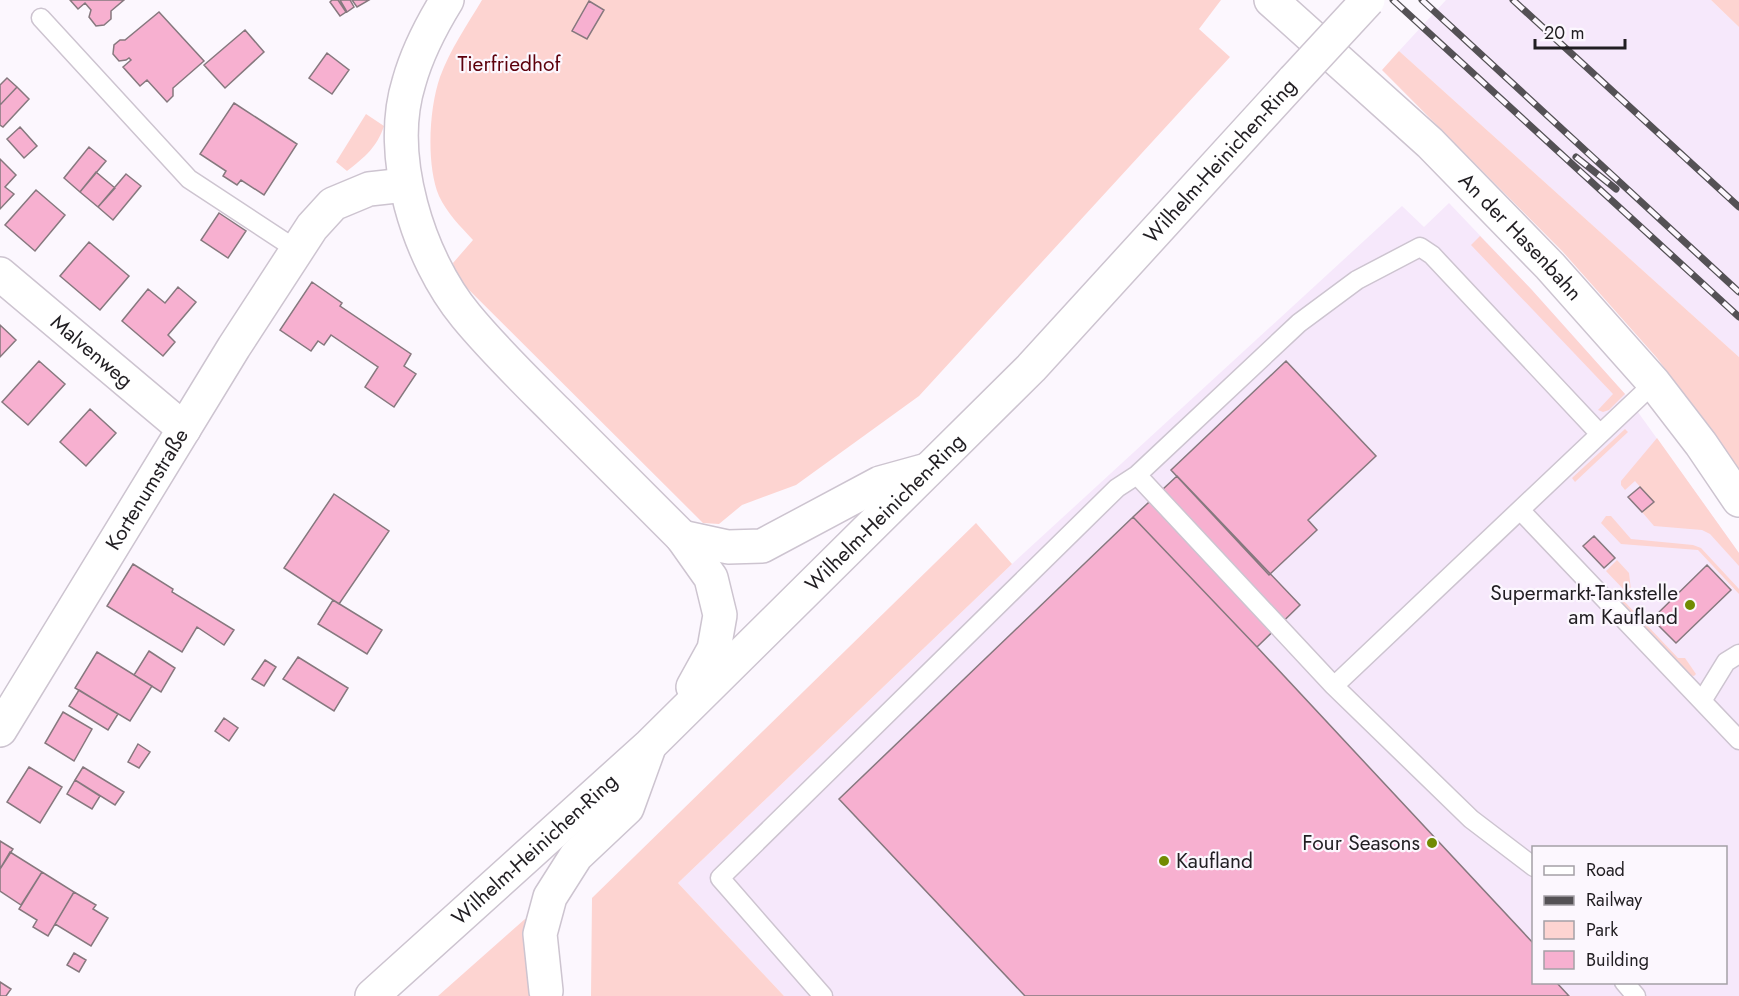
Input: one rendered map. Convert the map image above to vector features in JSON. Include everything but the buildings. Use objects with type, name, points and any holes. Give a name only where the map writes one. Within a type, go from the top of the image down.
[{"type":"street","points":[[447,0],[430,28],[408,83],[402,122],[405,185],[422,241],[440,278],[465,315],[528,383],[682,537],[711,578],[720,615],[714,649],[675,719]]},
{"type":"street","name":"An der Hasenbahn","points":[[1271,0],[1430,143],[1550,266],[1654,383],[1701,444],[1739,500]]},
{"type":"street","name":"Wilhelm-Heinichen-Ring","points":[[372,996],[650,745],[1031,368],[1368,0]]},
{"type":"street","name":"Kortenumstraße","points":[[5,712],[312,228],[333,204],[369,189],[405,185]]},
{"type":"street","name":"Malvenweg","points":[[0,274],[184,429]]},
{"type":"street","points":[[682,537],[728,547],[762,546],[880,483],[929,469]]},
{"type":"street","points":[[547,993],[540,934],[550,897],[576,856],[627,808],[650,745]]},
{"type":"lane","points":[[41,18],[189,179],[297,250]]},
{"type":"lane","points":[[822,996],[720,878],[1117,489],[1137,476],[1299,323],[1357,280],[1420,247],[1432,255],[1600,434]]},
{"type":"lane","points":[[1334,686],[1654,383]]},
{"type":"lane","points":[[1137,476],[1334,686],[1471,819],[1532,866]]},
{"type":"lane","points":[[1521,511],[1739,740]]},
{"type":"lane","points":[[1702,701],[1726,662],[1739,654]]},
{"type":"lane","points":[[1626,984],[1636,996]]},
{"type":"shaded area","points":[[1446,0],[1711,0],[1739,27],[1739,357],[1399,51]]},
{"type":"shaded area","points":[[1449,203],[1531,289],[1625,394],[1739,553],[1739,996],[784,996],[678,883],[1012,564],[1402,206],[1424,227]]},
{"type":"green space","name":"Tierfriedhof","points":[[482,0],[1221,0],[1199,29],[1230,57],[919,396],[796,485],[742,505],[719,524],[703,523],[457,278],[453,263],[473,240],[450,214],[439,196],[432,169],[431,120],[436,90],[444,67]]},
{"type":"green space","points":[[1711,0],[1739,0],[1739,27]]},
{"type":"green space","points":[[1399,51],[1739,357],[1739,469],[1657,358],[1563,252],[1382,70]]},
{"type":"green space","points":[[366,114],[384,126],[370,151],[347,171],[336,162]]},
{"type":"green space","points":[[1480,236],[1625,394],[1609,410],[1603,412],[1598,410],[1613,394],[1471,245]]},
{"type":"green space","points":[[1625,429],[1628,432],[1575,482],[1572,478]]},
{"type":"green space","points":[[1657,438],[1739,553],[1739,566],[1710,534],[1702,530],[1654,526],[1642,512],[1653,502],[1635,481],[1625,490],[1621,485],[1621,481]]},
{"type":"green space","points":[[1606,516],[1611,516],[1631,539],[1693,545],[1701,548],[1739,589],[1739,594],[1698,550],[1621,544],[1601,523]]},
{"type":"green space","points":[[976,523],[1012,564],[678,883],[784,996],[591,996],[592,898]]},
{"type":"green space","points":[[1617,560],[1629,573],[1631,590],[1624,601],[1678,658],[1685,658],[1696,674],[1694,676],[1689,675],[1620,601],[1626,592],[1606,571]]},
{"type":"green space","points":[[532,918],[537,996],[438,996],[525,919]]},
{"type":"railway","points":[[1393,0],[1739,317]]},
{"type":"railway","points":[[1422,0],[1739,292]]},
{"type":"railway","points":[[1513,0],[1739,207]]},
{"type":"railway","points":[[1576,157],[1616,189]]},
{"type":"place","name":"Supermarkt-Tankstelle am Kaufland","points":[[1690,605]]},
{"type":"place","name":"Four Seasons","points":[[1432,843]]},
{"type":"place","name":"Kaufland","points":[[1164,861]]}]
